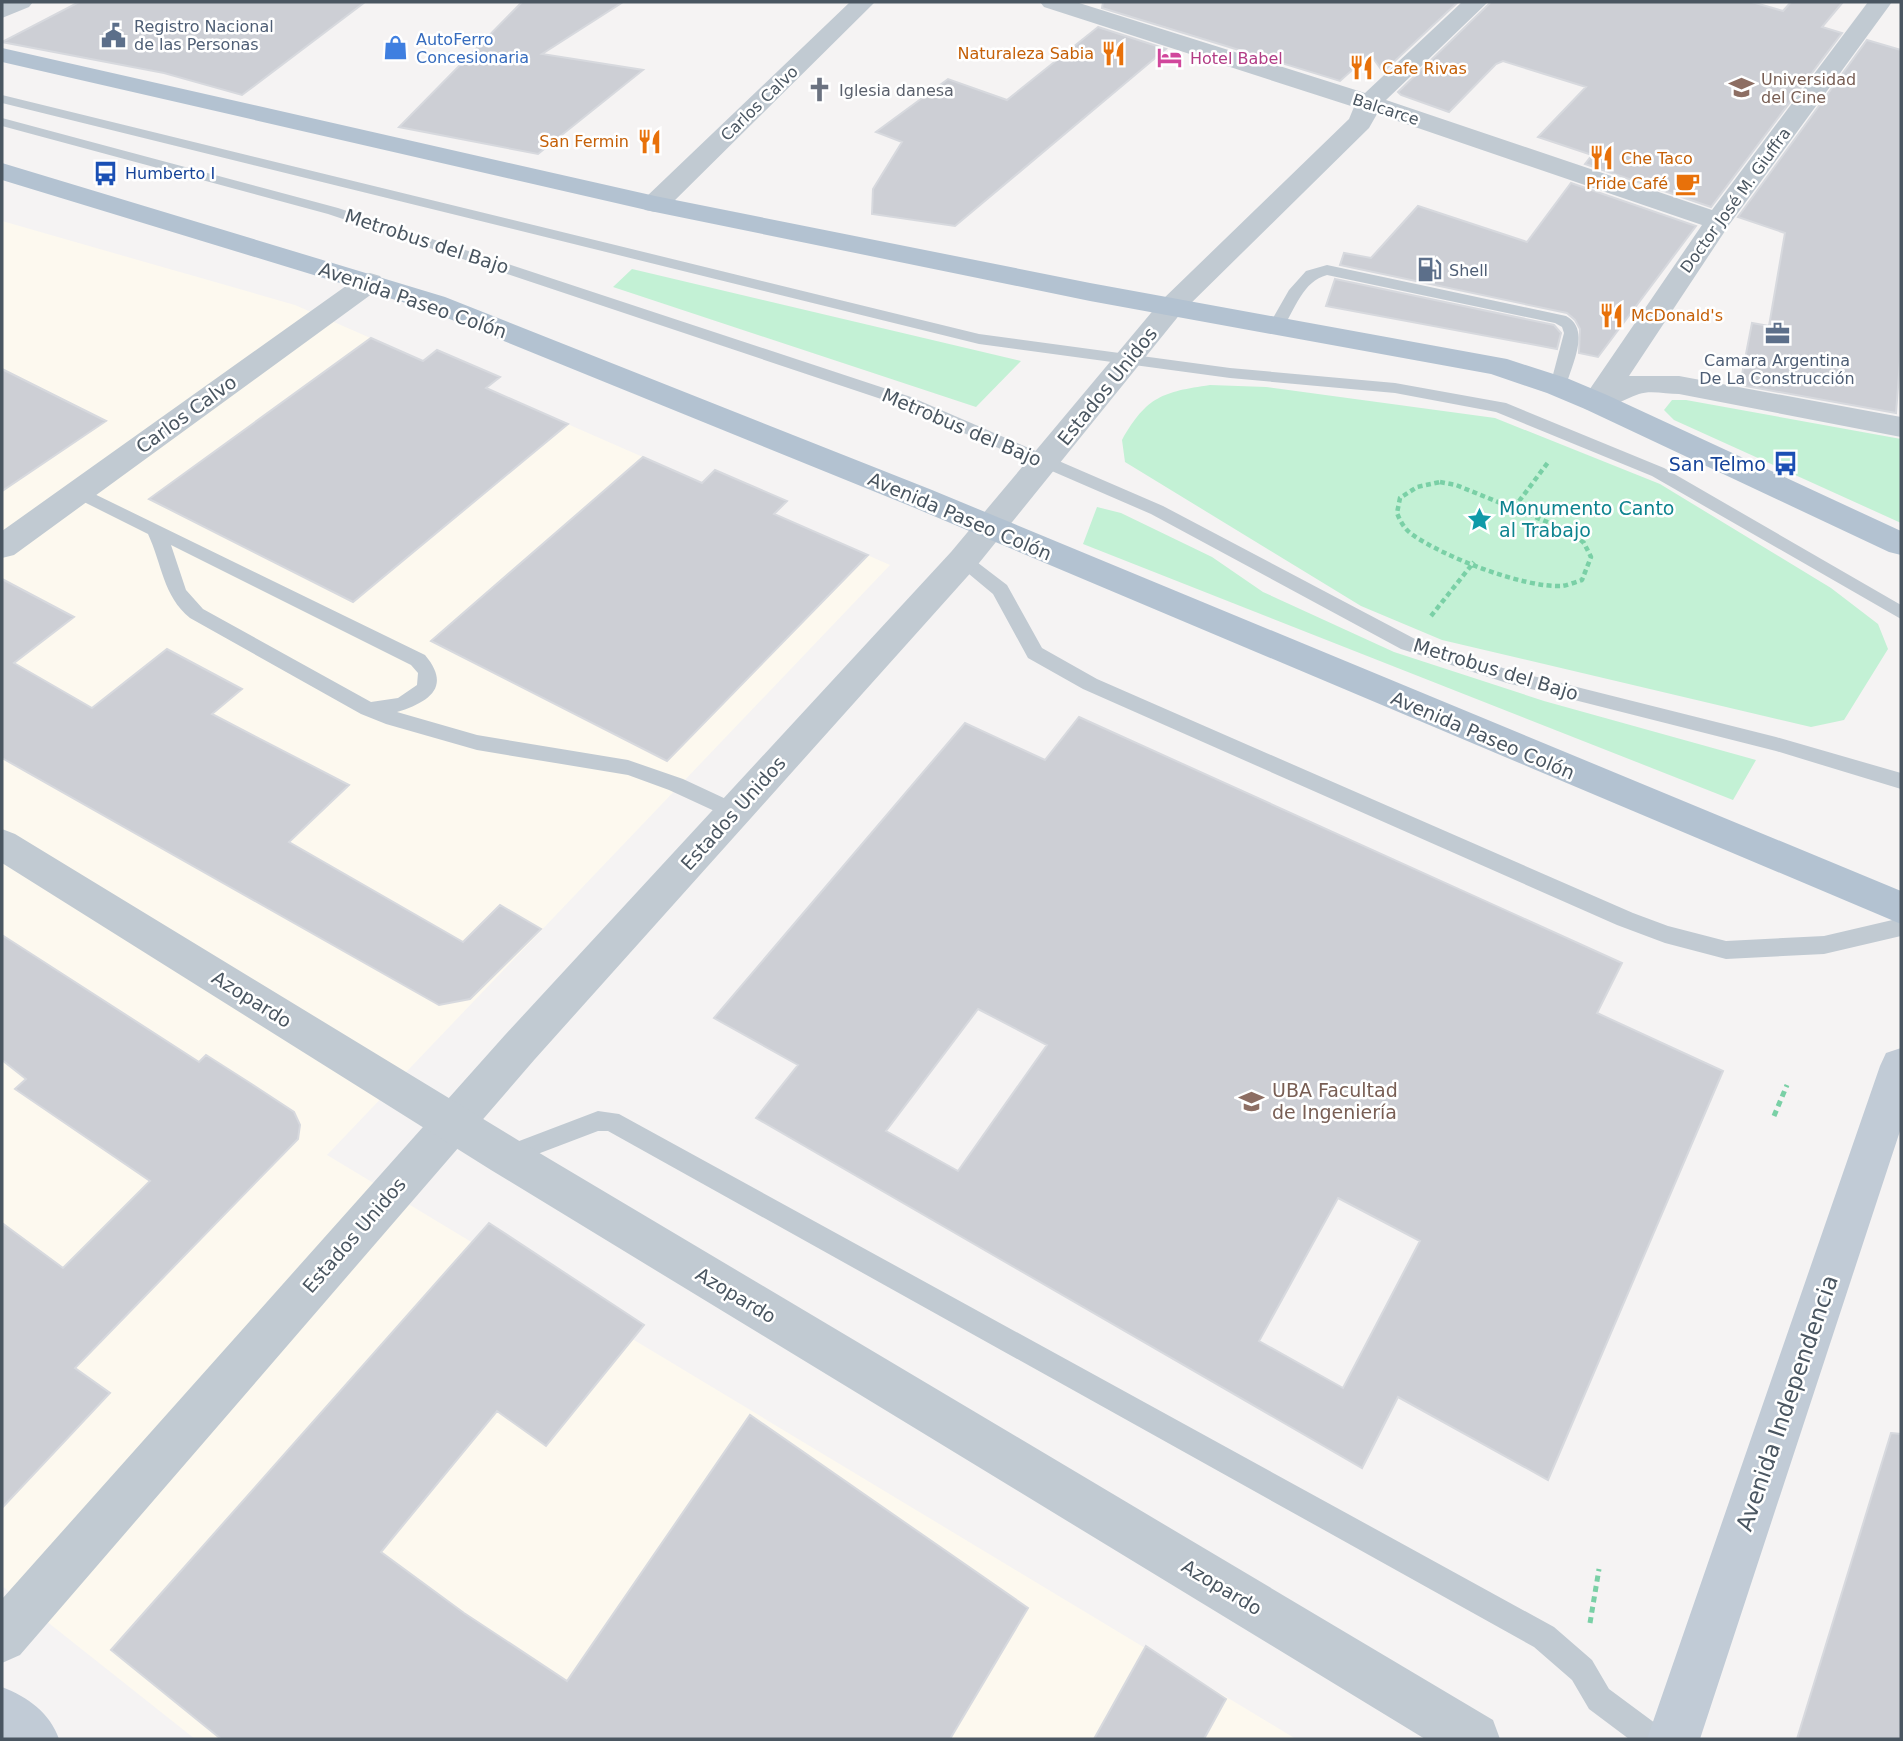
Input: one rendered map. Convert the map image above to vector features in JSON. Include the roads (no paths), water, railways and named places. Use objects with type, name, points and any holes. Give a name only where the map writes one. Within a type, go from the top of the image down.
[{"type":"main road","points":[[2,55],[655,204],[1171,307],[1496,366],[1558,386],[1596,402],[1901,544]]},
{"type":"main road","name":"Avenida Paseo Colón","points":[[2,171],[435,303],[991,528],[1901,908]]},
{"type":"main road","name":"Avenida Independencia","points":[[1672,1739],[1901,1066]]},
{"type":"main road","points":[[2,1713],[33,1739]]},
{"type":"street","points":[[2,11],[21,2]]},
{"type":"street","name":"Carlos Calvo","points":[[655,204],[863,2]]},
{"type":"street","name":"Balcarce","points":[[1052,2],[1369,103],[1718,221]]},
{"type":"street","name":"Estados Unidos","points":[[2,1637],[452,1123],[963,560],[1171,307],[1360,122],[1369,103],[1476,2]]},
{"type":"street","name":"Doctor José M. Giuffra","points":[[1596,402],[1718,221],[1880,2]]},
{"type":"street","name":"Carlos Calvo","points":[[2,547],[370,282]]},
{"type":"street","points":[[1596,402],[1637,383],[1679,385],[1901,427]]},
{"type":"street","name":"Azopardo","points":[[2,844],[506,1156],[1474,1739]]},
{"type":"lane","name":"Metrobus del Bajo","points":[[2,99],[979,339],[1230,373],[1395,388],[1500,407],[1658,472],[1901,613]]},
{"type":"lane","name":"Metrobus del Bajo","points":[[2,122],[333,211],[905,401],[1157,510],[1408,644],[1507,676],[1776,744],[1901,781]]},
{"type":"lane","points":[[1277,325],[1297,290],[1311,274],[1327,270],[1546,316],[1569,324],[1572,333],[1558,386]]},
{"type":"lane","points":[[78,492],[424,664],[426,684],[419,695],[392,709],[368,709]]},
{"type":"lane","points":[[156,531],[163,545],[173,581],[186,605],[210,623],[368,709],[424,729],[639,771],[692,790],[734,812]]},
{"type":"lane","points":[[963,560],[1000,590],[1035,653],[1090,684],[1625,919],[1665,934],[1726,950],[1824,945],[1901,927]]},
{"type":"lane","points":[[506,1156],[598,1121],[611,1121],[1544,1637],[1582,1670],[1599,1699],[1653,1739]]},
{"type":"place","name":"Registro Nacional de las Personas","points":[[114,35]]},
{"type":"place","name":"AutoFerro Concesionaria","points":[[396,48]]},
{"type":"place","name":"Naturaleza Sabia","points":[[1114,53]]},
{"type":"place","name":"Hotel Babel","points":[[1170,58]]},
{"type":"place","name":"Cafe Rivas","points":[[1362,68]]},
{"type":"place","name":"Universidad del Cine","points":[[1741,88]]},
{"type":"place","name":"Iglesia danesa","points":[[819,90]]},
{"type":"place","name":"San Fermin","points":[[649,141]]},
{"type":"place","name":"Che Taco","points":[[1601,158]]},
{"type":"place","name":"Humberto I","points":[[105,173]]},
{"type":"place","name":"Pride Café","points":[[1688,183]]},
{"type":"place","name":"Shell","points":[[1429,270]]},
{"type":"place","name":"McDonald's","points":[[1611,315]]},
{"type":"place","name":"Camara Argentina De La Construcción","points":[[1777,334]]},
{"type":"place","name":"San Telmo","points":[[1786,464]]},
{"type":"place","name":"Monumento Canto al Trabajo","points":[[1479,519]]},
{"type":"place","name":"UBA Facultad de Ingeniería","points":[[1252,1101]]}]
